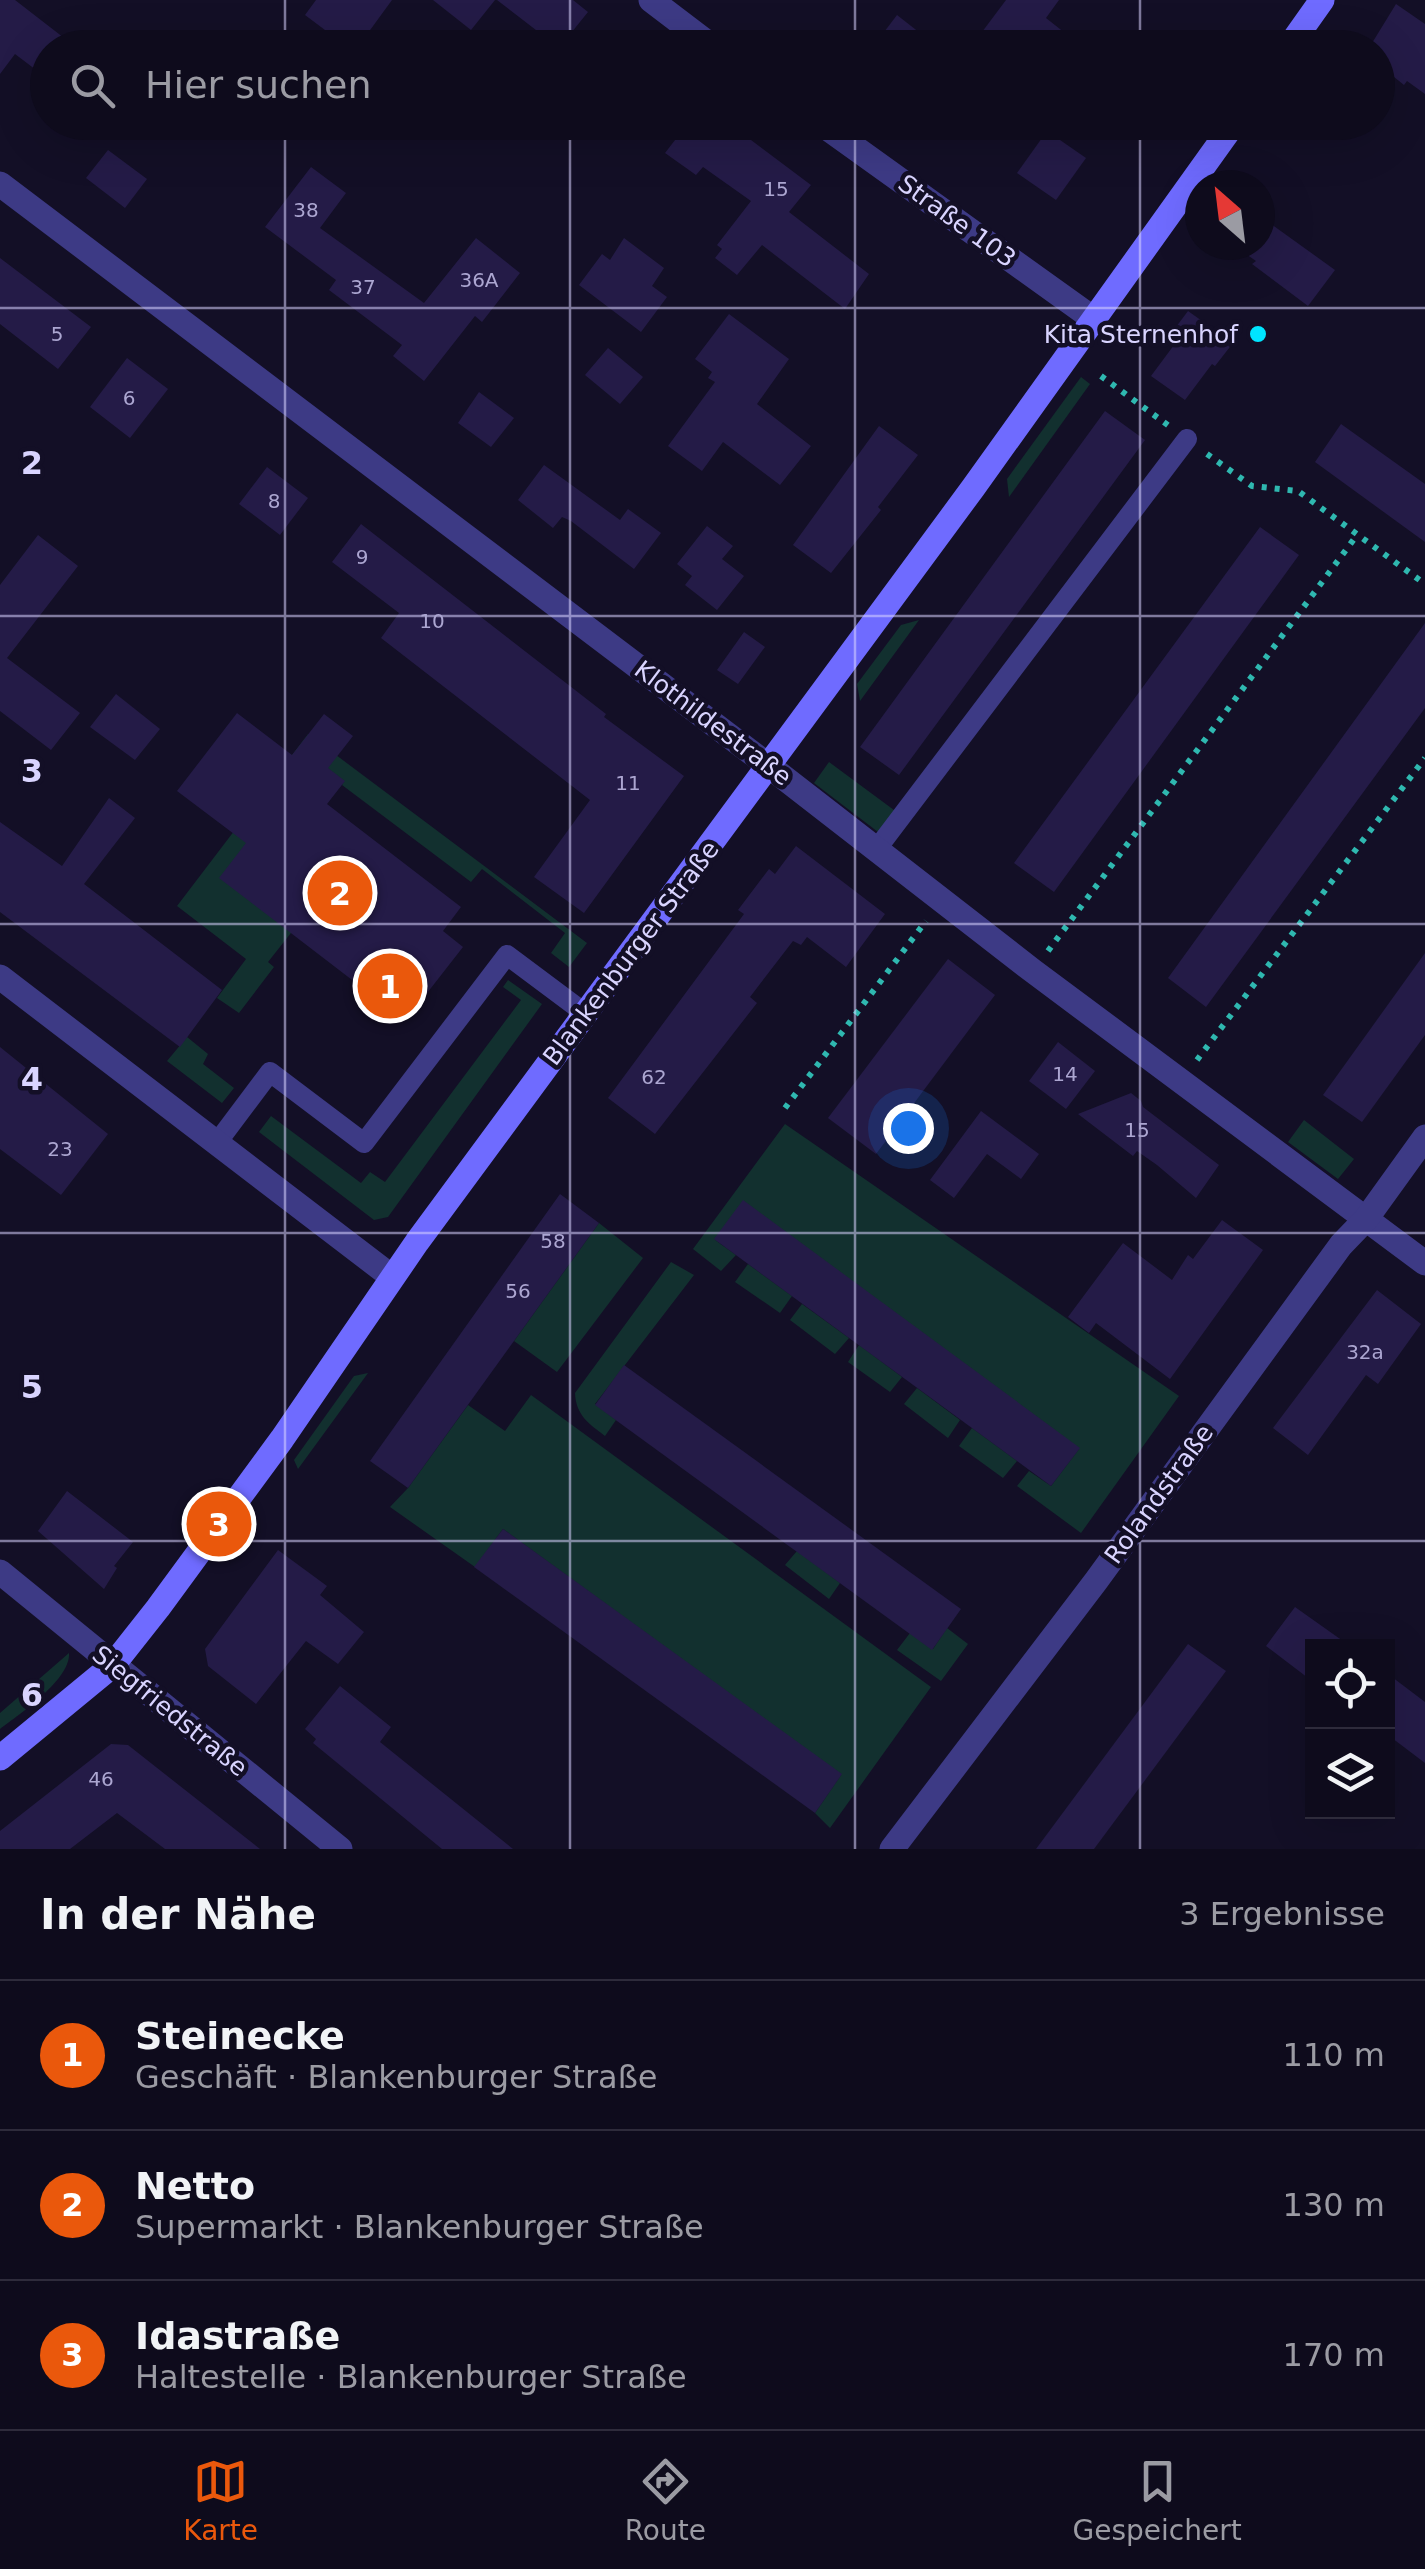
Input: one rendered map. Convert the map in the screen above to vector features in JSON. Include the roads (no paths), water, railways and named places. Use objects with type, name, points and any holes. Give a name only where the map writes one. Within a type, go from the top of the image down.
[{"type":"main road","points":[[1300,30],[1319,1]]},
{"type":"main road","name":"Blankenburger Straße","points":[[0,1758],[113,1664],[158,1608],[282,1439],[392,1277],[770,766],[1222,140]]},
{"type":"street","points":[[650,0],[690,30]]},
{"type":"street","name":"Straße 103","points":[[844,140],[1095,320]]},
{"type":"street","name":"Klothildestraße","points":[[0,184],[770,766],[1033,971],[1425,1263]]},
{"type":"street","points":[[0,978],[392,1277]]},
{"type":"street","name":"Rolandstraße","points":[[892,1849],[1096,1581],[1341,1245],[1366,1219],[1425,1138]]},
{"type":"street","name":"Siegfriedstraße","points":[[0,1572],[340,1849]]},
{"type":"lane","points":[[876,850],[1186,439]]},
{"type":"lane","points":[[216,1144],[270,1072],[364,1143],[507,955],[586,1014]]},
{"type":"place","name":"Kita Sternenhof","points":[[1258,334]]},
{"type":"place","name":"Netto","points":[[340,893]]},
{"type":"place","name":"Steinecke","points":[[390,986]]},
{"type":"place","name":"Idastraße","points":[[219,1524]]}]
